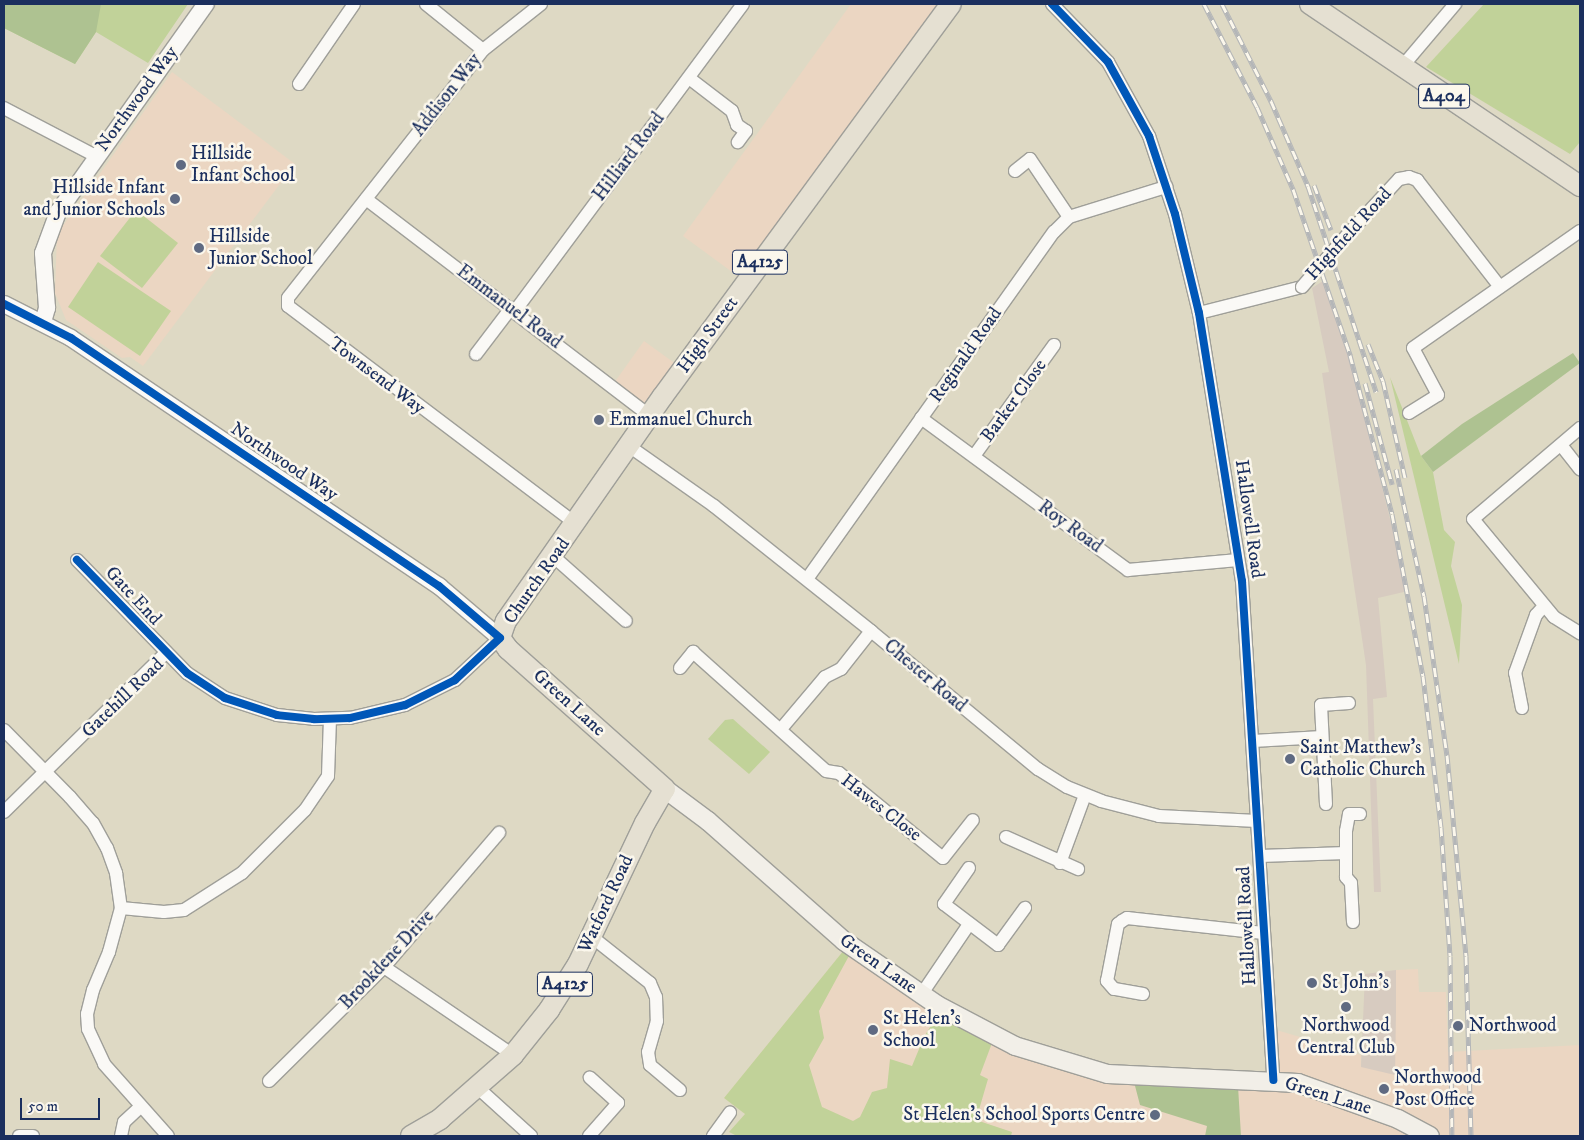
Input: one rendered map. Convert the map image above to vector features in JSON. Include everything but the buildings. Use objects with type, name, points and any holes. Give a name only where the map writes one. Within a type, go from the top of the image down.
[{"type":"main road","name":"High Street","points":[[576,524],[650,416],[951,4]]},
{"type":"main road","name":"A404","points":[[1310,4],[1402,68],[1580,186]]},
{"type":"main road","name":"Church Road","points":[[500,638],[506,621],[576,524]]},
{"type":"main road","name":"Green Lane","points":[[500,638],[665,789],[708,821],[839,937],[922,995],[1015,1046],[1087,1070],[1141,1076],[1273,1080],[1298,1083],[1398,1119],[1428,1136]]},
{"type":"main road","name":"Watford Road","points":[[411,1136],[440,1119],[513,1055],[549,1010],[592,937],[645,823],[665,789]]},
{"type":"street","name":"Northwood Way","points":[[206,4],[96,156],[58,212],[46,236],[42,272],[47,308],[43,322],[71,338],[439,586],[500,638]]},
{"type":"street","points":[[299,84],[354,4]]},
{"type":"street","points":[[426,4],[483,50]]},
{"type":"street","name":"Addison Way","points":[[366,199],[483,50],[541,4]]},
{"type":"street","name":"Hilliard Road","points":[[476,354],[513,309],[743,4]]},
{"type":"street","name":"Hallowell Road","points":[[1052,4],[1097,48],[1124,86],[1156,151],[1199,313],[1224,456],[1238,560],[1253,740],[1260,856],[1262,933],[1273,1080]]},
{"type":"street","points":[[1402,68],[1455,4]]},
{"type":"street","points":[[689,78],[732,111],[737,125],[746,131],[738,142]]},
{"type":"street","points":[[4,108],[96,156]]},
{"type":"street","points":[[1015,171],[1030,159],[1069,217]]},
{"type":"street","name":"Highfield Road","points":[[1199,313],[1302,287],[1348,234],[1400,179],[1409,177],[1417,180],[1500,287]]},
{"type":"street","name":"Reginald Road","points":[[807,579],[1054,232],[1069,217],[1166,187]]},
{"type":"street","name":"Emmanuel Road","points":[[366,199],[513,309],[650,416]]},
{"type":"street","name":"Townsend Way","points":[[366,199],[288,298],[288,306],[576,524]]},
{"type":"street","points":[[1409,413],[1438,394],[1412,348],[1580,231]]},
{"type":"street","points":[[4,304],[43,322]]},
{"type":"street","name":"Barker Close","points":[[974,456],[1054,345]]},
{"type":"street","name":"Roy Road","points":[[922,418],[1128,570],[1238,560]]},
{"type":"street","points":[[1580,428],[1473,519],[1554,617],[1580,633]]},
{"type":"street","points":[[1560,445],[1580,469]]},
{"type":"street","name":"Chester Road","points":[[629,446],[714,506],[807,579],[1038,769],[1085,795],[1159,816],[1257,821]]},
{"type":"street","points":[[554,556],[626,621]]},
{"type":"street","name":"Gate End","points":[[77,560],[165,654]]},
{"type":"street","points":[[1522,708],[1515,674],[1536,614],[1544,606]]},
{"type":"street","points":[[680,668],[694,652],[781,729],[825,677],[841,669],[871,631]]},
{"type":"street","name":"Gatehill Road","points":[[4,812],[165,654],[209,690],[242,705],[277,715],[330,719],[369,715],[422,698],[455,680],[500,638]]},
{"type":"street","points":[[1326,804],[1321,705],[1349,703]]},
{"type":"street","points":[[121,908],[164,912],[184,910],[249,867],[305,810],[328,776],[330,719]]},
{"type":"street","name":"Hawes Close","points":[[781,729],[826,771],[839,773],[944,858],[973,820]]},
{"type":"street","points":[[4,730],[81,810],[102,840],[116,873],[121,908],[109,952],[93,990],[87,1014],[88,1029],[104,1064],[168,1136]]},
{"type":"street","points":[[1253,740],[1322,737]]},
{"type":"street","points":[[1060,863],[1085,795]]},
{"type":"street","points":[[1353,922],[1346,853],[1349,814],[1360,814]]},
{"type":"street","name":"Brookdene Drive","points":[[269,1081],[384,967],[499,833]]},
{"type":"street","points":[[1006,837],[1060,863],[1078,869]]},
{"type":"street","points":[[1260,856],[1346,853]]},
{"type":"street","points":[[969,868],[944,904],[998,945],[1025,908]]},
{"type":"street","points":[[1143,994],[1114,989],[1107,981],[1116,932],[1122,920],[1127,918],[1262,933]]},
{"type":"street","points":[[922,995],[969,924]]},
{"type":"street","points":[[592,937],[650,983],[656,997],[657,1021],[648,1052],[650,1065],[680,1090]]},
{"type":"street","points":[[384,967],[513,1055]]},
{"type":"street","points":[[589,1136],[618,1103],[590,1078]]},
{"type":"street","points":[[477,1087],[531,1136]]},
{"type":"street","points":[[121,1136],[124,1122],[141,1106]]},
{"type":"street","points":[[713,1136],[730,1113]]},
{"type":"street","points":[[20,1136],[33,1136]]},
{"type":"shaded area","points":[[851,4],[951,4],[743,280],[683,236]]},
{"type":"shaded area","name":"Hillside Infant and Junior Schools","points":[[172,72],[295,164],[143,366],[130,357],[122,358],[66,320],[55,293],[57,234]]},
{"type":"shaded area","points":[[1323,281],[1351,363],[1408,591],[1378,598],[1387,697],[1373,699],[1381,892],[1374,892],[1366,665],[1322,373],[1329,372],[1312,288]]},
{"type":"shaded area","points":[[644,341],[680,367],[650,411],[614,383]]},
{"type":"shaded area","name":"St Helen's School","points":[[844,950],[1023,1055],[1094,1079],[1267,1087],[1273,1029],[1361,1055],[1361,1067],[1396,1011],[1396,970],[1418,969],[1419,992],[1446,992],[1448,1052],[1580,1045],[1580,1136],[737,1136],[729,1132],[745,1114],[724,1098]]},
{"type":"shaded area","points":[[1396,970],[1395,1075],[1361,1067],[1365,974]]},
{"type":"green space","points":[[4,4],[188,4],[148,63],[96,32],[75,64],[4,28]]},
{"type":"green space","points":[[4,4],[101,4],[96,32],[75,64],[4,28]]},
{"type":"green space","points":[[1484,4],[1580,4],[1580,142],[1570,154],[1426,67]]},
{"type":"green space","points":[[136,210],[178,243],[142,288],[100,256]]},
{"type":"green space","points":[[98,262],[171,311],[140,356],[68,307]]},
{"type":"green space","points":[[1573,353],[1580,363],[1433,472],[1421,456],[1462,424]]},
{"type":"green space","points":[[1390,377],[1421,456],[1433,472],[1444,530],[1455,542],[1451,566],[1462,605],[1459,664]]},
{"type":"green space","points":[[733,719],[770,752],[749,774],[708,739],[725,720]]},
{"type":"green space","points":[[844,950],[850,954],[819,1011],[824,1038],[809,1065],[822,1107],[853,1121],[860,1117],[872,1092],[887,1088],[890,1059],[912,1066],[924,1037],[938,1014],[992,1043],[980,1075],[988,1079],[976,1120],[1012,1132],[1011,1136],[737,1136],[729,1132],[745,1114],[724,1098]]},
{"type":"green space","points":[[1134,1082],[1238,1086],[1241,1136],[1205,1136],[1207,1126],[1140,1105]]},
{"type":"railway","points":[[1204,4],[1257,107],[1293,189],[1350,355],[1392,514],[1423,676],[1441,827],[1450,956],[1452,1136]]},
{"type":"railway","points":[[1222,4],[1271,101],[1308,186],[1376,392]]},
{"type":"railway","points":[[1314,185],[1331,230]]},
{"type":"railway","points":[[1368,344],[1383,381],[1405,478]]},
{"type":"railway","points":[[1365,383],[1392,484]]},
{"type":"railway","points":[[1396,469],[1424,596],[1447,755],[1466,956],[1471,1136]]},
{"type":"cycle path","points":[[1052,4],[1108,62],[1149,136],[1175,214],[1199,313],[1242,581],[1273,1080]]},
{"type":"cycle path","points":[[4,304],[71,338],[439,586],[500,638],[455,680],[405,705],[350,718],[314,719],[277,715],[225,698],[187,673],[77,560]]},
{"type":"place","name":"Hillside Infant School","points":[[181,165]]},
{"type":"place","name":"Hillside Infant and Junior Schools","points":[[175,199]]},
{"type":"place","name":"Hillside Junior School","points":[[199,248]]},
{"type":"place","name":"Emmanuel Church","points":[[599,420]]},
{"type":"place","name":"Saint Matthew's Catholic Church","points":[[1290,759]]},
{"type":"place","name":"St John's","points":[[1312,983]]},
{"type":"place","name":"Northwood Central Club","points":[[1346,1007]]},
{"type":"place","name":"Northwood","points":[[1458,1026]]},
{"type":"place","name":"St Helen's School","points":[[873,1030]]},
{"type":"place","name":"Northwood Post Office","points":[[1384,1089]]},
{"type":"place","name":"St Helen's School Sports Centre","points":[[1155,1115]]}]
